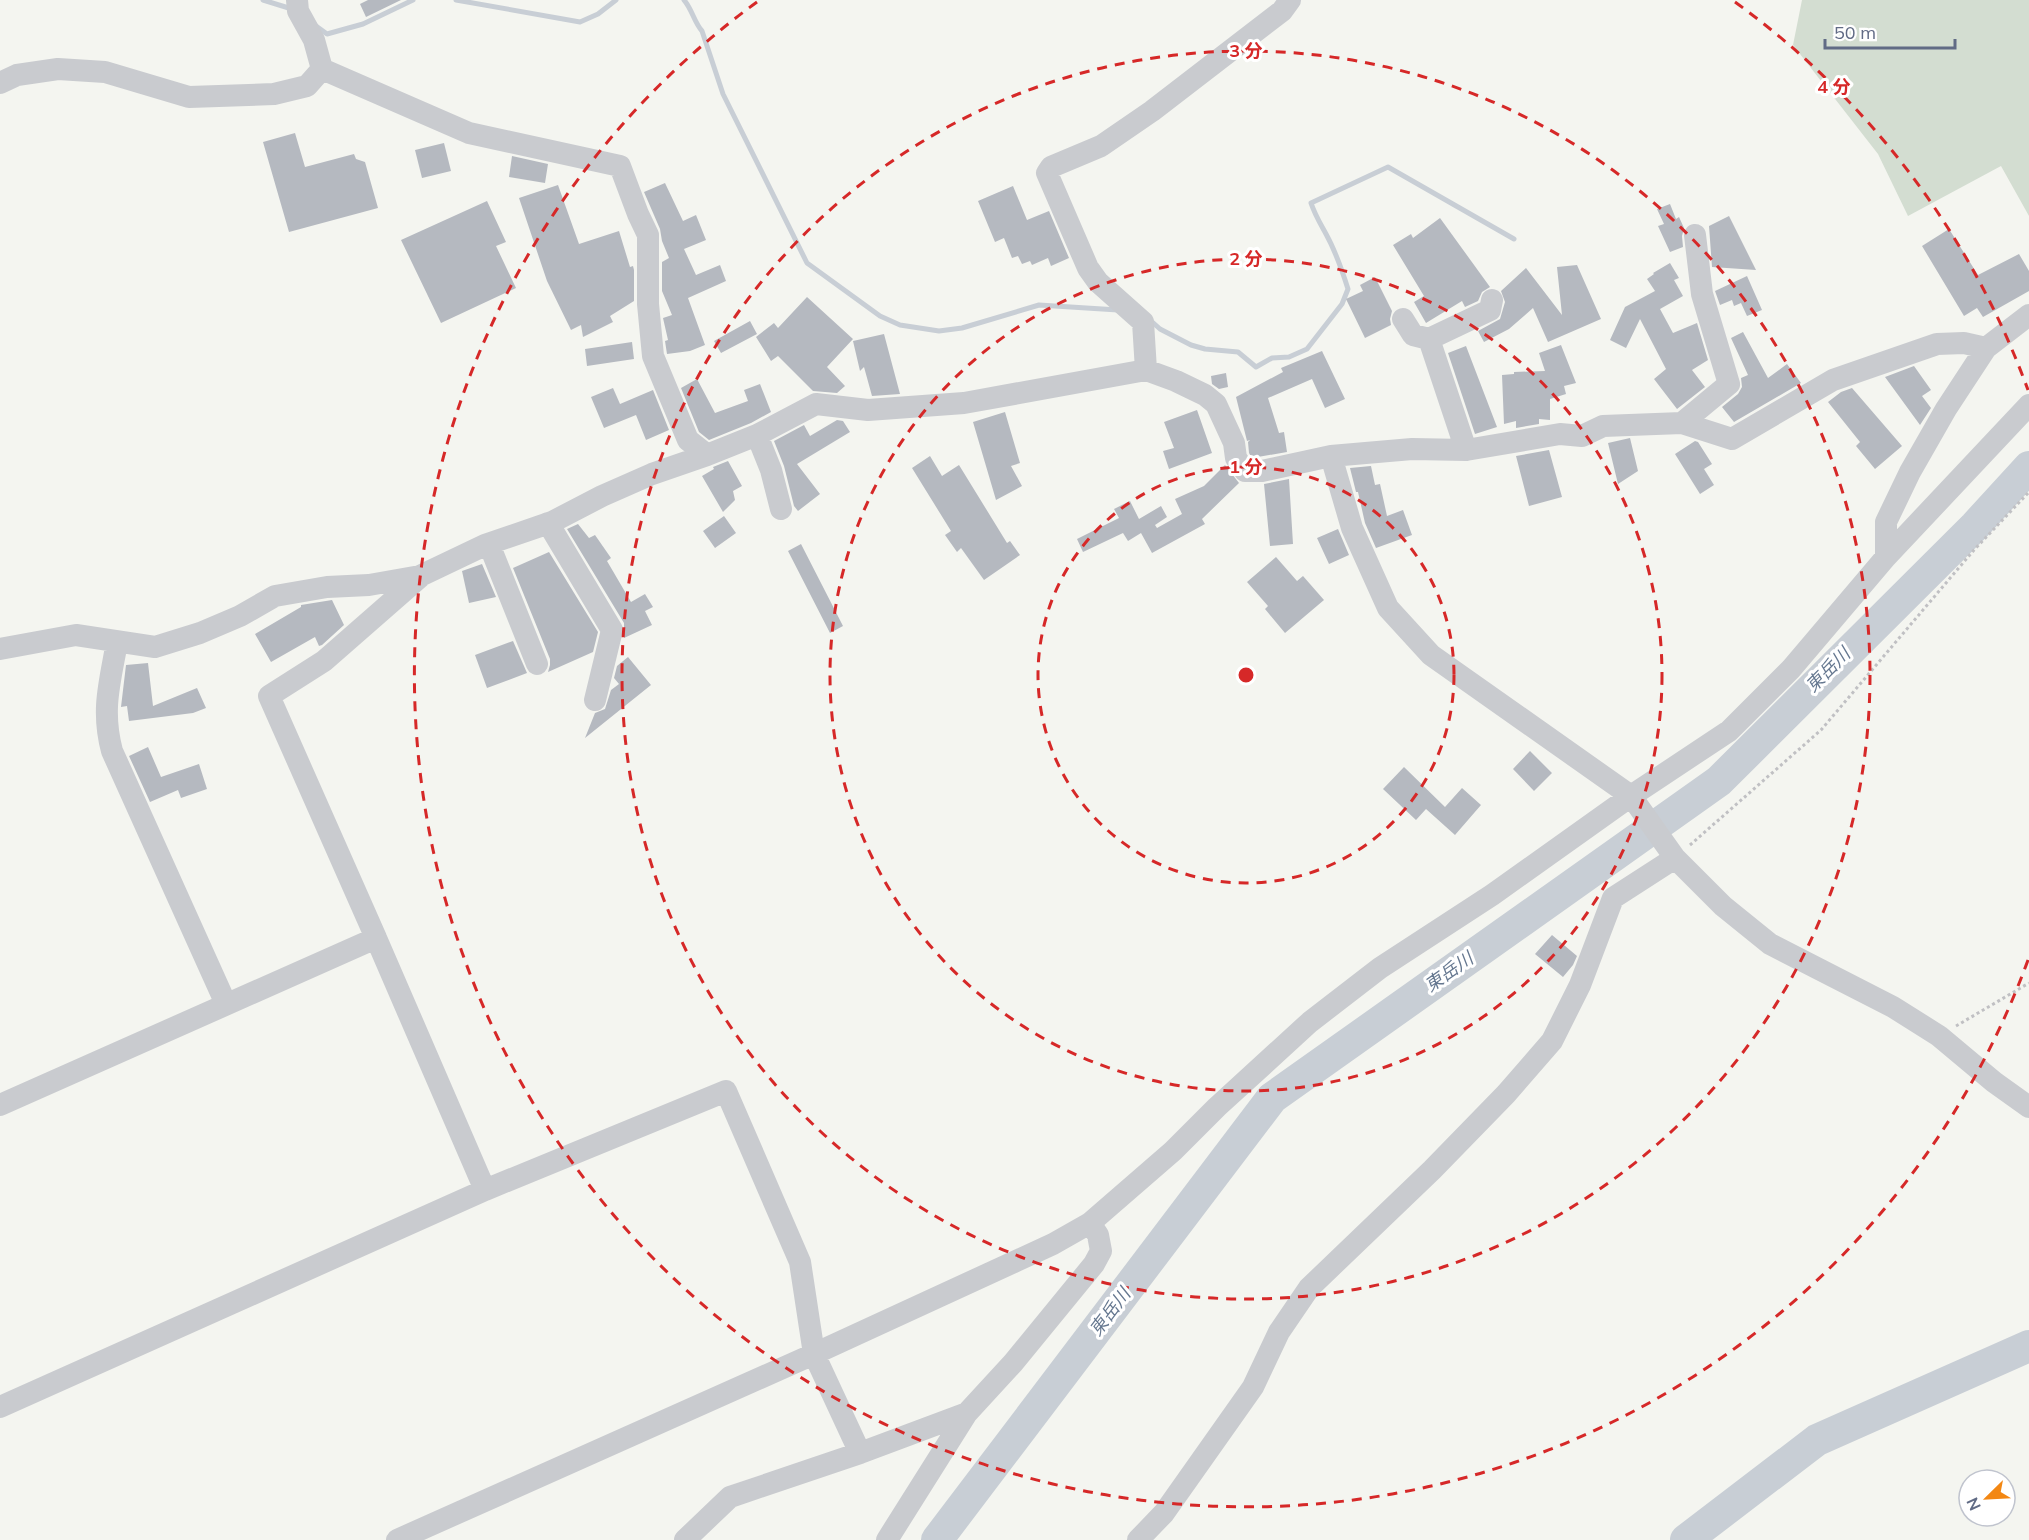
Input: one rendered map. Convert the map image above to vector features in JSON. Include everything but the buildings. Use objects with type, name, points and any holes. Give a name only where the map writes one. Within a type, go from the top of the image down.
[{"type":"street","points":[[297,0],[297,11],[314,40],[322,69]]},
{"type":"street","points":[[1146,370],[1143,322],[1098,282],[1088,268],[1047,173],[1051,167],[1101,146],[1152,111],[1282,11],[1290,0]]},
{"type":"street","points":[[0,83],[17,75],[58,69],[105,72],[189,97],[274,94],[307,86],[322,69]]},
{"type":"street","points":[[322,69],[469,133],[620,166],[648,235],[648,304],[653,356],[688,440],[707,455]]},
{"type":"street","points":[[1682,423],[1729,384],[1702,294],[1695,235]]},
{"type":"street","points":[[1403,319],[1413,335],[1429,339],[1490,310],[1492,300]]},
{"type":"street","points":[[1886,557],[1886,522],[1910,472],[1946,409],[1986,348],[2029,315]]},
{"type":"street","points":[[1429,339],[1466,450]]},
{"type":"street","points":[[0,649],[76,635],[155,647],[210,629],[240,616],[275,596],[327,587],[369,585],[420,576],[489,544],[548,523],[652,474],[757,435],[816,404],[868,410],[964,403],[1146,370],[1205,395],[1216,404],[1234,443],[1236,458],[1245,471],[1262,471],[1331,456],[1412,449],[1466,450],[1560,434],[1582,436],[1603,426],[1682,423],[1732,440],[1833,380],[1936,344],[1964,343],[1986,348]]},
{"type":"street","points":[[397,1540],[814,1354],[1053,1244],[1090,1223],[1173,1151],[1217,1107],[1310,1022],[1380,968],[1492,895],[1631,796],[1729,731],[1791,669],[1886,557],[2029,405]]},
{"type":"street","points":[[757,435],[771,470],[781,509]]},
{"type":"street","points":[[1331,456],[1352,528],[1388,608],[1431,655],[1631,796],[1675,858],[1723,906],[1770,944],[1893,1007],[1940,1036],[1994,1082],[2029,1107]]},
{"type":"street","points":[[548,523],[617,639],[596,700]]},
{"type":"street","points":[[489,544],[537,664]]},
{"type":"street","points":[[420,576],[324,660],[269,696],[485,1190]]},
{"type":"street","points":[[117,642],[106,702],[106,729],[112,751],[226,1004]]},
{"type":"street","points":[[1138,1540],[1164,1513],[1253,1387],[1279,1332],[1309,1288],[1498,1103],[1552,1041],[1580,985],[1613,898],[1675,858]]},
{"type":"street","points":[[0,1104],[376,938]]},
{"type":"street","points":[[0,1407],[485,1190],[726,1091],[800,1262],[814,1354],[860,1454]]},
{"type":"street","points":[[887,1540],[967,1413],[1013,1363],[1094,1264],[1101,1251],[1098,1235],[1090,1223]]},
{"type":"street","points":[[685,1540],[730,1497],[860,1454],[967,1413]]},
{"type":"path","points":[[1675,858],[1821,730],[1974,550],[2029,492]]},
{"type":"path","points":[[1940,1036],[2029,983]]},
{"type":"shaded area","points":[[1802,0],[2029,0],[2029,216],[2001,166],[1908,216],[1878,154],[1793,45]]},
{"type":"waterway","points":[[263,0],[292,9]]},
{"type":"waterway","points":[[316,26],[327,34],[363,24],[413,0]]},
{"type":"waterway","points":[[456,0],[580,22],[598,14],[616,0]]},
{"type":"waterway","points":[[684,0],[702,31],[723,94],[807,263],[880,316],[900,325],[939,331],[962,328],[1039,305],[1118,310]]},
{"type":"waterway","points":[[1150,320],[1160,329],[1191,345],[1205,349],[1238,352],[1256,367],[1272,358],[1289,357],[1307,349],[1342,304],[1348,289],[1336,254],[1311,203],[1388,167],[1514,239]]},
{"type":"waterway","name":"東岳川","points":[[937,1540],[1272,1098],[1719,781],[1975,526],[2029,467]]},
{"type":"waterway","points":[[1686,1540],[1817,1440],[2029,1346]]}]
